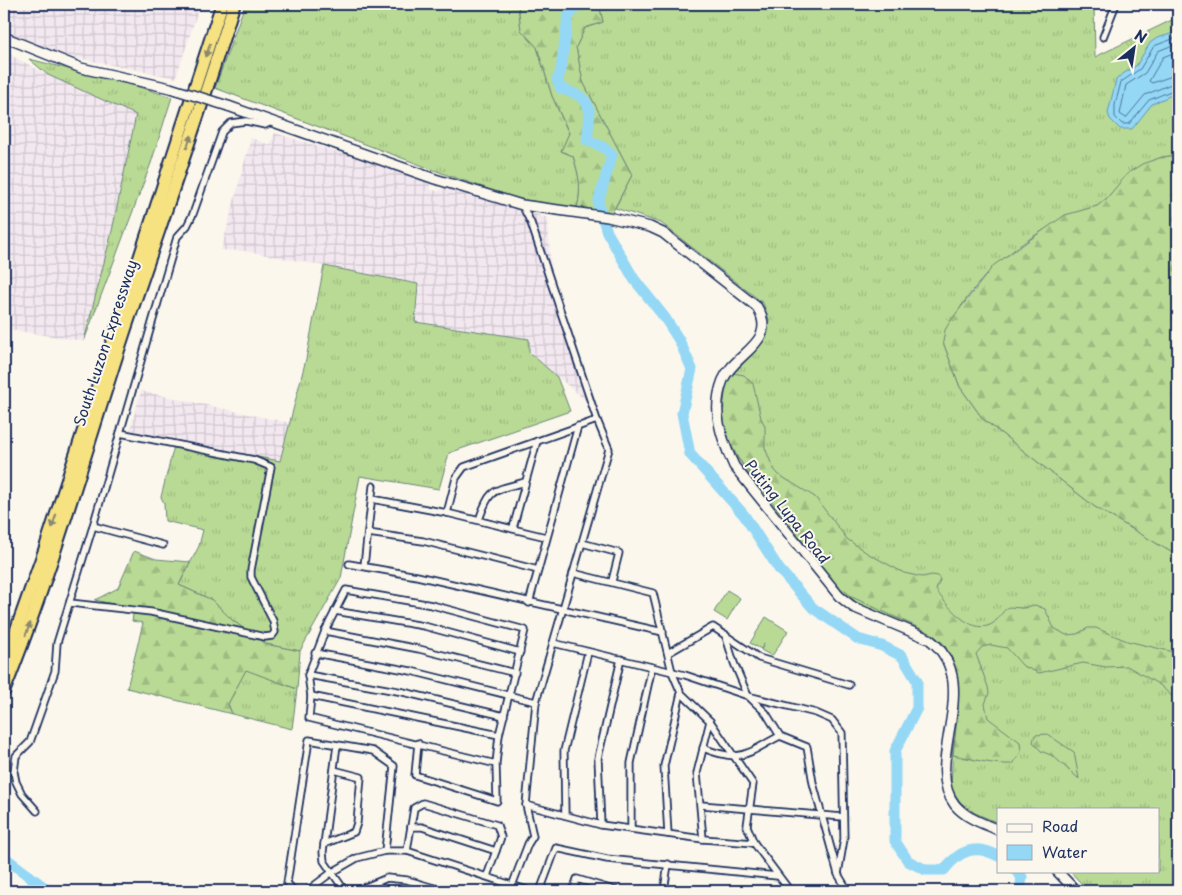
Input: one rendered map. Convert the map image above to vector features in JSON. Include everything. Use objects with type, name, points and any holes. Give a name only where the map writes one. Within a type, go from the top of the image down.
[{"type":"highway","name":"South Luzon Expressway","points":[[4,664],[43,555],[222,4]]},
{"type":"highway","name":"South Luzon Expressway","points":[[4,691],[38,601],[128,324],[210,84],[234,4]]},
{"type":"street","points":[[1103,37],[1116,4]]},
{"type":"street","points":[[4,37],[81,68],[170,88],[228,106],[435,179],[522,205],[531,223],[597,420],[609,449],[536,702],[526,805],[533,836],[528,844],[510,891]]},
{"type":"street","points":[[37,811],[22,794],[14,772],[16,756],[30,742],[55,670],[57,644],[177,237],[187,226],[193,214],[222,132],[231,123],[246,121],[265,125],[271,122]]},
{"type":"street","name":"Puting Lupa Road","points":[[522,205],[608,217],[650,226],[663,233],[757,307],[764,323],[763,331],[758,342],[724,378],[717,403],[717,421],[730,458],[734,466],[839,596],[853,607],[928,639],[946,657],[951,672],[953,693],[952,721],[944,775],[946,792],[956,807],[974,821],[997,830]]},
{"type":"street","points":[[446,513],[456,478],[464,467],[597,420]]},
{"type":"street","points":[[529,603],[578,426]]},
{"type":"street","points":[[70,603],[151,612],[265,637],[272,636],[275,632],[273,621],[251,577],[272,467],[254,460],[120,433]]},
{"type":"street","points":[[513,528],[537,441]]},
{"type":"street","points":[[479,520],[486,499],[493,492],[525,482]]},
{"type":"street","points":[[364,566],[373,486]]},
{"type":"street","points":[[372,499],[479,520],[546,537]]},
{"type":"street","points":[[93,526],[163,545]]},
{"type":"street","points":[[368,533],[423,541],[538,570]]},
{"type":"street","points":[[582,543],[619,553],[612,582]]},
{"type":"street","points":[[349,564],[417,576],[663,632]]},
{"type":"street","points":[[573,572],[653,594],[672,672],[681,693],[710,721],[753,784],[747,826],[754,843],[790,891]]},
{"type":"street","points":[[418,743],[415,775],[497,801],[496,764],[500,735],[525,630],[432,605],[346,590],[325,631],[308,675],[311,696],[309,718],[418,743],[496,764]]},
{"type":"street","points":[[335,612],[424,626],[520,652]]},
{"type":"street","points":[[668,653],[713,627],[760,658],[849,685]]},
{"type":"street","points":[[325,631],[419,649],[515,674]]},
{"type":"street","points":[[725,634],[734,663],[748,696],[766,713],[780,736],[807,747],[813,783],[838,874],[848,891]]},
{"type":"street","points":[[553,643],[672,672],[748,696],[816,713],[832,720],[842,733],[844,839],[838,874]]},
{"type":"street","points":[[565,815],[564,751],[588,652]]},
{"type":"street","points":[[315,654],[411,671],[536,702]]},
{"type":"street","points":[[601,825],[598,758],[621,659]]},
{"type":"street","points":[[631,829],[631,763],[652,667]]},
{"type":"street","points":[[308,675],[403,692],[504,716]]},
{"type":"street","points":[[668,834],[664,766],[681,693]]},
{"type":"street","points":[[311,696],[500,735]]},
{"type":"street","points":[[704,839],[697,773],[710,721]]},
{"type":"street","points":[[703,748],[720,755],[735,758],[748,754],[780,736]]},
{"type":"street","points":[[294,891],[287,883],[309,740],[373,751],[394,766],[385,851]]},
{"type":"street","points":[[337,745],[324,844],[324,861],[345,891]]},
{"type":"street","points":[[324,844],[354,832],[357,824],[361,777],[334,770]]},
{"type":"street","points":[[407,851],[414,808],[423,803],[497,825],[501,837],[487,876]]},
{"type":"street","points":[[526,805],[601,825],[704,839],[754,843]]},
{"type":"street","points":[[701,805],[844,817]]},
{"type":"street","points":[[411,827],[422,827],[496,851]]},
{"type":"street","points":[[540,891],[556,848],[607,859],[777,876]]},
{"type":"street","points":[[307,891],[331,873],[357,858],[385,851],[407,851],[530,891]]},
{"type":"street","points":[[664,891],[668,864]]},
{"type":"street","points":[[1058,872],[1076,891]]},
{"type":"street","points":[[356,891],[387,878],[407,880],[444,891]]},
{"type":"street","points":[[573,891],[577,880],[617,891]]},
{"type":"shaded area","points":[[4,4],[200,4],[176,78],[72,57],[23,40],[4,29]]},
{"type":"shaded area","points":[[5,52],[48,75],[136,115],[112,231],[84,341],[4,329]]},
{"type":"shaded area","points":[[275,133],[429,180],[431,190],[439,191],[445,187],[548,218],[552,297],[590,404],[528,352],[529,339],[415,322],[420,284],[245,251],[221,250],[251,138],[270,145]]},
{"type":"shaded area","points":[[141,391],[290,423],[280,462],[129,433]]},
{"type":"green space","points":[[245,4],[518,4],[521,30],[537,47],[552,96],[569,134],[561,151],[573,156],[575,163],[580,188],[577,208],[518,199],[450,176],[215,88]]},
{"type":"green space","points":[[518,4],[599,4],[603,22],[585,28],[576,47],[583,82],[632,175],[612,213],[577,208],[580,188],[575,163],[573,156],[561,151],[569,133],[552,96],[537,47],[521,30]]},
{"type":"green space","points":[[599,4],[1094,4],[1095,57],[1178,17],[1178,155],[1162,157],[1117,187],[1097,206],[1072,215],[1026,241],[985,276],[968,296],[954,318],[943,342],[960,387],[983,419],[1095,507],[1178,556],[1178,891],[1088,891],[1071,872],[1160,872],[1160,808],[997,808],[997,823],[975,813],[961,803],[951,788],[956,681],[947,652],[935,639],[859,604],[835,586],[806,553],[737,458],[724,435],[721,414],[726,378],[754,353],[767,335],[769,319],[763,303],[661,223],[615,208],[632,175],[583,82],[576,47],[585,28],[603,22]]},
{"type":"green space","points":[[29,59],[129,84],[172,97],[151,163],[84,341],[112,231],[136,115],[48,75]]},
{"type":"green space","points":[[1178,155],[1178,556],[1095,507],[983,419],[960,387],[943,342],[945,330],[951,320],[994,265],[1065,215],[1097,206],[1106,199],[1128,173],[1142,164],[1162,157]]},
{"type":"green space","points":[[324,266],[418,284],[415,322],[529,339],[529,352],[557,377],[570,411],[449,453],[439,489],[360,476],[341,578],[300,651],[265,644],[232,620],[212,600],[179,585],[199,546],[203,530],[165,521],[164,503],[161,497],[175,442],[280,461],[306,359]]},
{"type":"green space","points":[[733,373],[744,375],[753,384],[761,418],[765,426],[765,448],[773,468],[779,475],[815,497],[847,539],[867,553],[904,573],[922,577],[938,576],[940,580],[936,590],[940,596],[959,616],[975,625],[982,627],[990,625],[1009,607],[1022,608],[1035,605],[1045,609],[1054,628],[1066,635],[1077,634],[1088,628],[1096,628],[1127,641],[1178,653],[1178,702],[1160,685],[1127,666],[1106,667],[1083,663],[1039,673],[1023,666],[1007,648],[991,645],[982,647],[976,654],[988,687],[989,693],[985,704],[988,718],[1020,742],[1021,752],[1013,764],[990,763],[953,755],[958,711],[958,681],[945,645],[932,634],[852,597],[836,584],[738,458],[727,437],[722,417],[727,379]]},
{"type":"green space","points":[[134,551],[156,559],[190,562],[179,585],[212,600],[232,620],[265,644],[300,651],[297,689],[246,670],[228,704],[232,714],[127,688],[143,623],[132,621],[134,609],[95,600],[118,588]]},
{"type":"green space","points":[[727,590],[740,598],[727,620],[714,612]]},
{"type":"green space","points":[[766,617],[788,631],[772,656],[761,650],[764,644],[761,649],[750,643]]},
{"type":"green space","points":[[246,669],[297,689],[292,729],[232,714],[228,704]]},
{"type":"green space","points":[[1047,734],[1074,752],[1079,779],[1053,756],[1041,751],[1033,742],[1035,735]]},
{"type":"water","points":[[1178,32],[1178,92],[1152,104],[1132,129],[1120,129],[1110,119],[1108,113],[1116,80],[1136,66],[1150,43],[1157,38]]},
{"type":"waterway","points":[[578,4],[568,17],[561,70],[557,80],[561,89],[572,92],[585,100],[589,112],[587,140],[603,147],[612,155],[598,203],[607,232],[634,279],[665,318],[679,340],[692,369],[682,413],[690,454],[744,515],[779,569],[813,608],[858,639],[882,646],[902,656],[917,681],[917,708],[895,751],[895,841],[908,861],[926,870],[944,870],[956,858],[968,851],[982,850],[997,856]]},
{"type":"waterway","points":[[4,857],[49,891]]},
{"type":"waterway","points":[[1017,872],[1022,877],[1020,891]]}]
